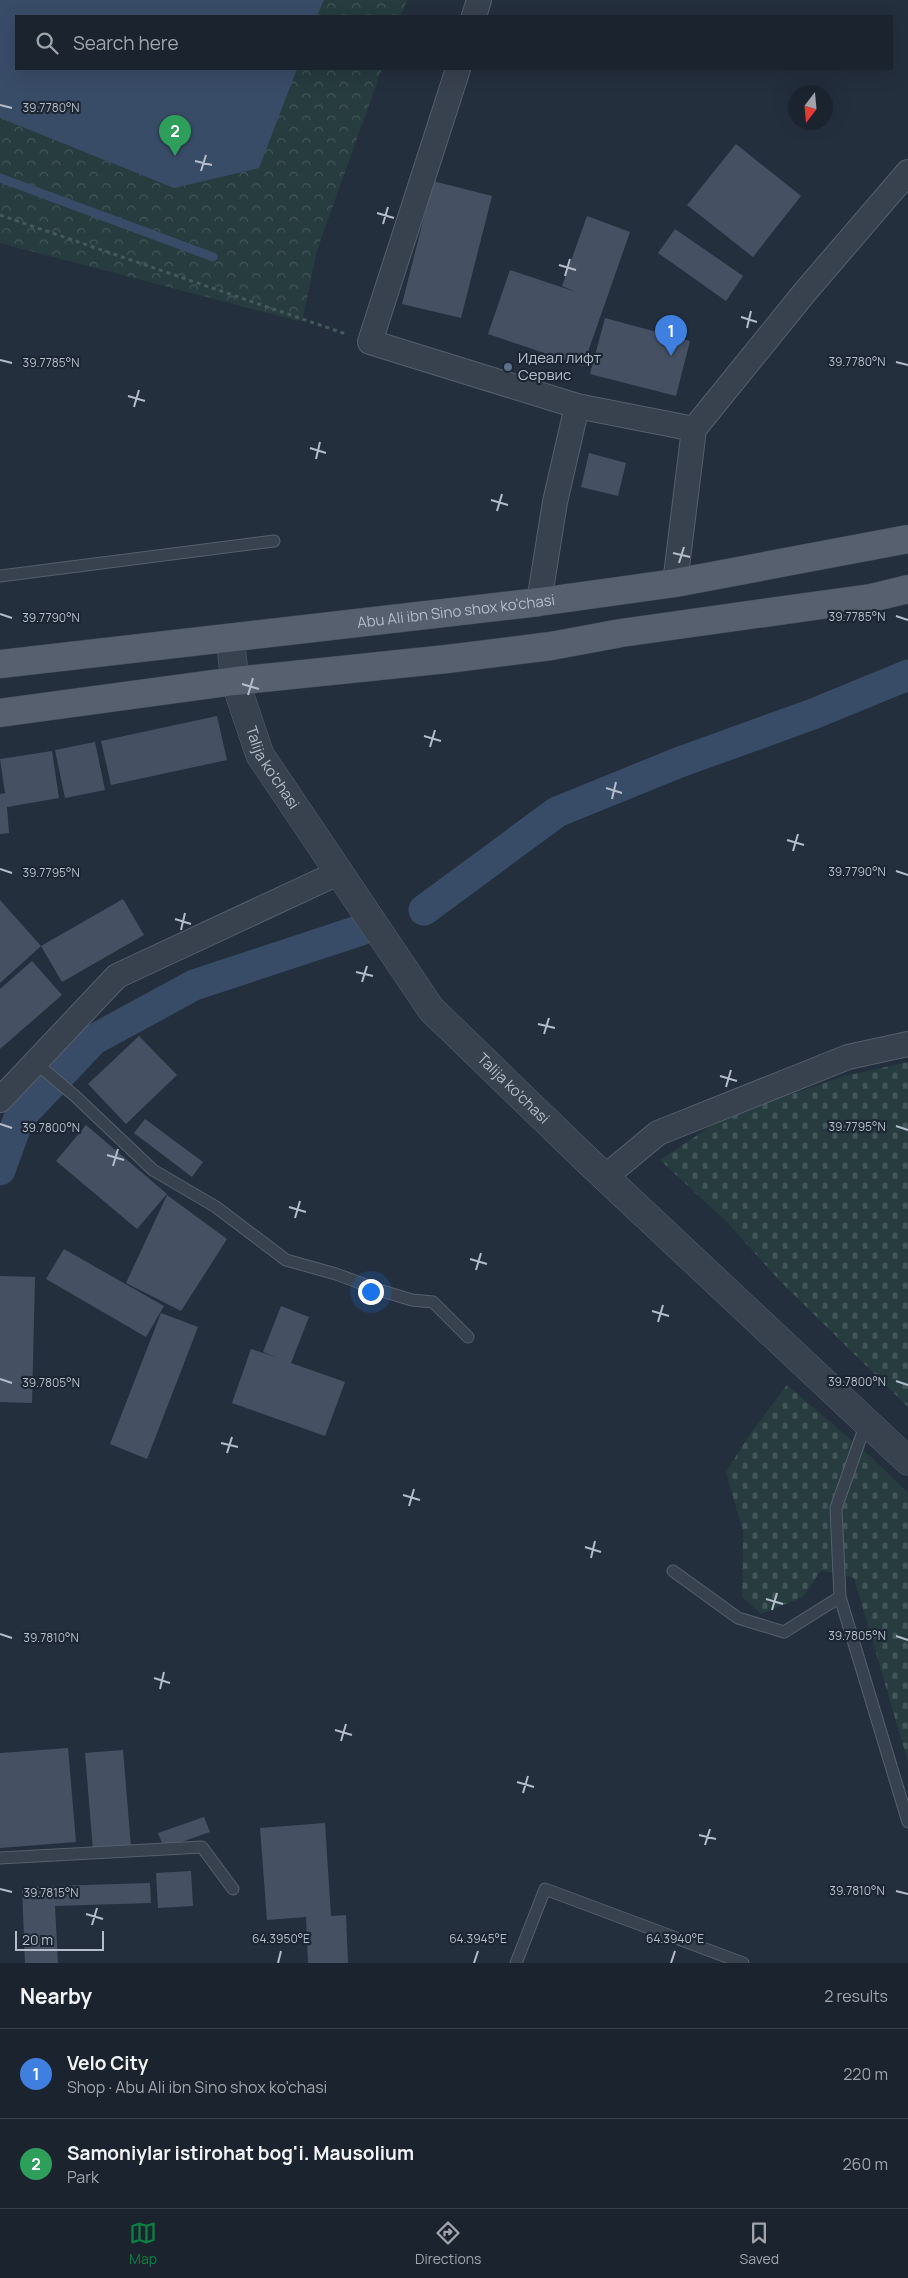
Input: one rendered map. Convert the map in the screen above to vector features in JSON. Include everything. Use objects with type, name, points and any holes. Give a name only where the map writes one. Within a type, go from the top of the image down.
[{"type":"main road","name":"Abu Ali ibn Sino shox ko'chasi","points":[[0,664],[539,602],[675,583],[908,539]]},
{"type":"main road","points":[[0,713],[235,681],[551,646],[621,633],[871,598],[908,589]]},
{"type":"main road","points":[[615,591],[621,633]]},
{"type":"street","points":[[474,15],[479,0]]},
{"type":"street","points":[[458,70],[370,342],[577,406],[694,429]]},
{"type":"street","points":[[675,583],[694,429],[805,292],[908,172]]},
{"type":"street","points":[[539,602],[555,502],[577,406]]},
{"type":"street","name":"Talija ko'chasi","points":[[230,638],[235,681],[260,755],[430,1009],[605,1177],[908,1461]]},
{"type":"street","points":[[0,1100],[117,976],[340,872]]},
{"type":"street","points":[[605,1177],[658,1133],[848,1057],[908,1044]]},
{"type":"lane","points":[[0,576],[274,541]]},
{"type":"lane","points":[[36,1063],[75,1096],[153,1170],[216,1207],[286,1260],[336,1274],[412,1300],[433,1302],[468,1337]]},
{"type":"lane","points":[[866,1422],[836,1508],[840,1597],[908,1822]]},
{"type":"lane","points":[[673,1571],[738,1618],[784,1632],[840,1597]]},
{"type":"lane","points":[[0,1858],[202,1847],[233,1890]]},
{"type":"lane","points":[[516,1963],[544,1889],[743,1963]]},
{"type":"path","points":[[0,215],[370,342]]},
{"type":"green space","points":[[0,0],[407,0],[401,15],[15,15],[15,70],[382,70],[317,250],[302,322],[0,243]]},
{"type":"green space","points":[[908,1062],[908,1407],[780,1281],[727,1222],[660,1160],[725,1117],[845,1076]]},
{"type":"green space","points":[[787,1385],[872,1458],[908,1493],[908,1762],[854,1578],[821,1570],[803,1597],[761,1614],[742,1597],[743,1531],[726,1472],[748,1437]]},
{"type":"water","points":[[0,0],[324,0],[317,15],[15,15],[15,70],[297,70],[259,168],[174,188],[0,118]]},
{"type":"building","points":[[736,144],[801,196],[753,257],[687,205]]},
{"type":"building","points":[[433,181],[492,196],[461,318],[402,304]]},
{"type":"building","points":[[587,216],[630,232],[583,366],[488,334],[510,270],[576,292],[562,286]]},
{"type":"building","points":[[675,229],[743,276],[726,301],[658,253]]},
{"type":"building","points":[[605,318],[690,341],[676,396],[590,374]]},
{"type":"building","points":[[589,453],[626,463],[618,496],[581,487]]},
{"type":"building","points":[[217,716],[227,760],[111,785],[101,741]]},
{"type":"building","points":[[95,742],[105,790],[65,798],[55,750]]},
{"type":"building","points":[[52,751],[59,798],[7,807],[9,833],[0,834],[0,794],[5,793],[0,759]]},
{"type":"building","points":[[123,899],[144,935],[62,982],[41,946]]},
{"type":"building","points":[[0,900],[41,946],[0,983]]},
{"type":"building","points":[[32,961],[62,995],[0,1049],[0,989]]},
{"type":"building","points":[[139,1036],[177,1075],[126,1124],[88,1084]]},
{"type":"building","points":[[145,1119],[203,1162],[192,1177],[134,1133]]},
{"type":"building","points":[[86,1125],[167,1194],[137,1229],[56,1161]]},
{"type":"building","points":[[167,1195],[227,1239],[181,1311],[126,1283]]},
{"type":"building","points":[[64,1249],[164,1306],[146,1337],[46,1279]]},
{"type":"building","points":[[0,1276],[35,1277],[32,1403],[0,1402]]},
{"type":"building","points":[[281,1306],[309,1317],[291,1363],[345,1382],[325,1436],[232,1403],[251,1349],[279,1358],[263,1352]]},
{"type":"building","points":[[161,1313],[198,1327],[147,1459],[110,1444]]},
{"type":"building","points":[[68,1748],[76,1842],[0,1848],[0,1753]]},
{"type":"building","points":[[123,1750],[131,1847],[93,1850],[85,1753]]},
{"type":"building","points":[[204,1817],[210,1832],[164,1848],[158,1833]]},
{"type":"building","points":[[325,1823],[331,1916],[346,1915],[348,1963],[308,1963],[306,1917],[267,1920],[260,1828]]},
{"type":"building","points":[[191,1871],[193,1906],[158,1908],[156,1873]]},
{"type":"building","points":[[150,1883],[151,1903],[55,1906],[58,1963],[25,1963],[22,1887]]},
{"type":"waterway","points":[[0,178],[213,257]]},
{"type":"waterway","points":[[424,910],[557,812],[680,762],[813,714],[908,675]]},
{"type":"waterway","points":[[0,1170],[19,1118],[93,1040],[194,985],[361,930]]},
{"type":"place","name":"Samoniylar istirohat bog'i. Mausolium","points":[[175,156]]},
{"type":"place","name":"Velo City","points":[[671,356]]},
{"type":"place","name":"Идеал лифт Сервис","points":[[508,367]]}]
